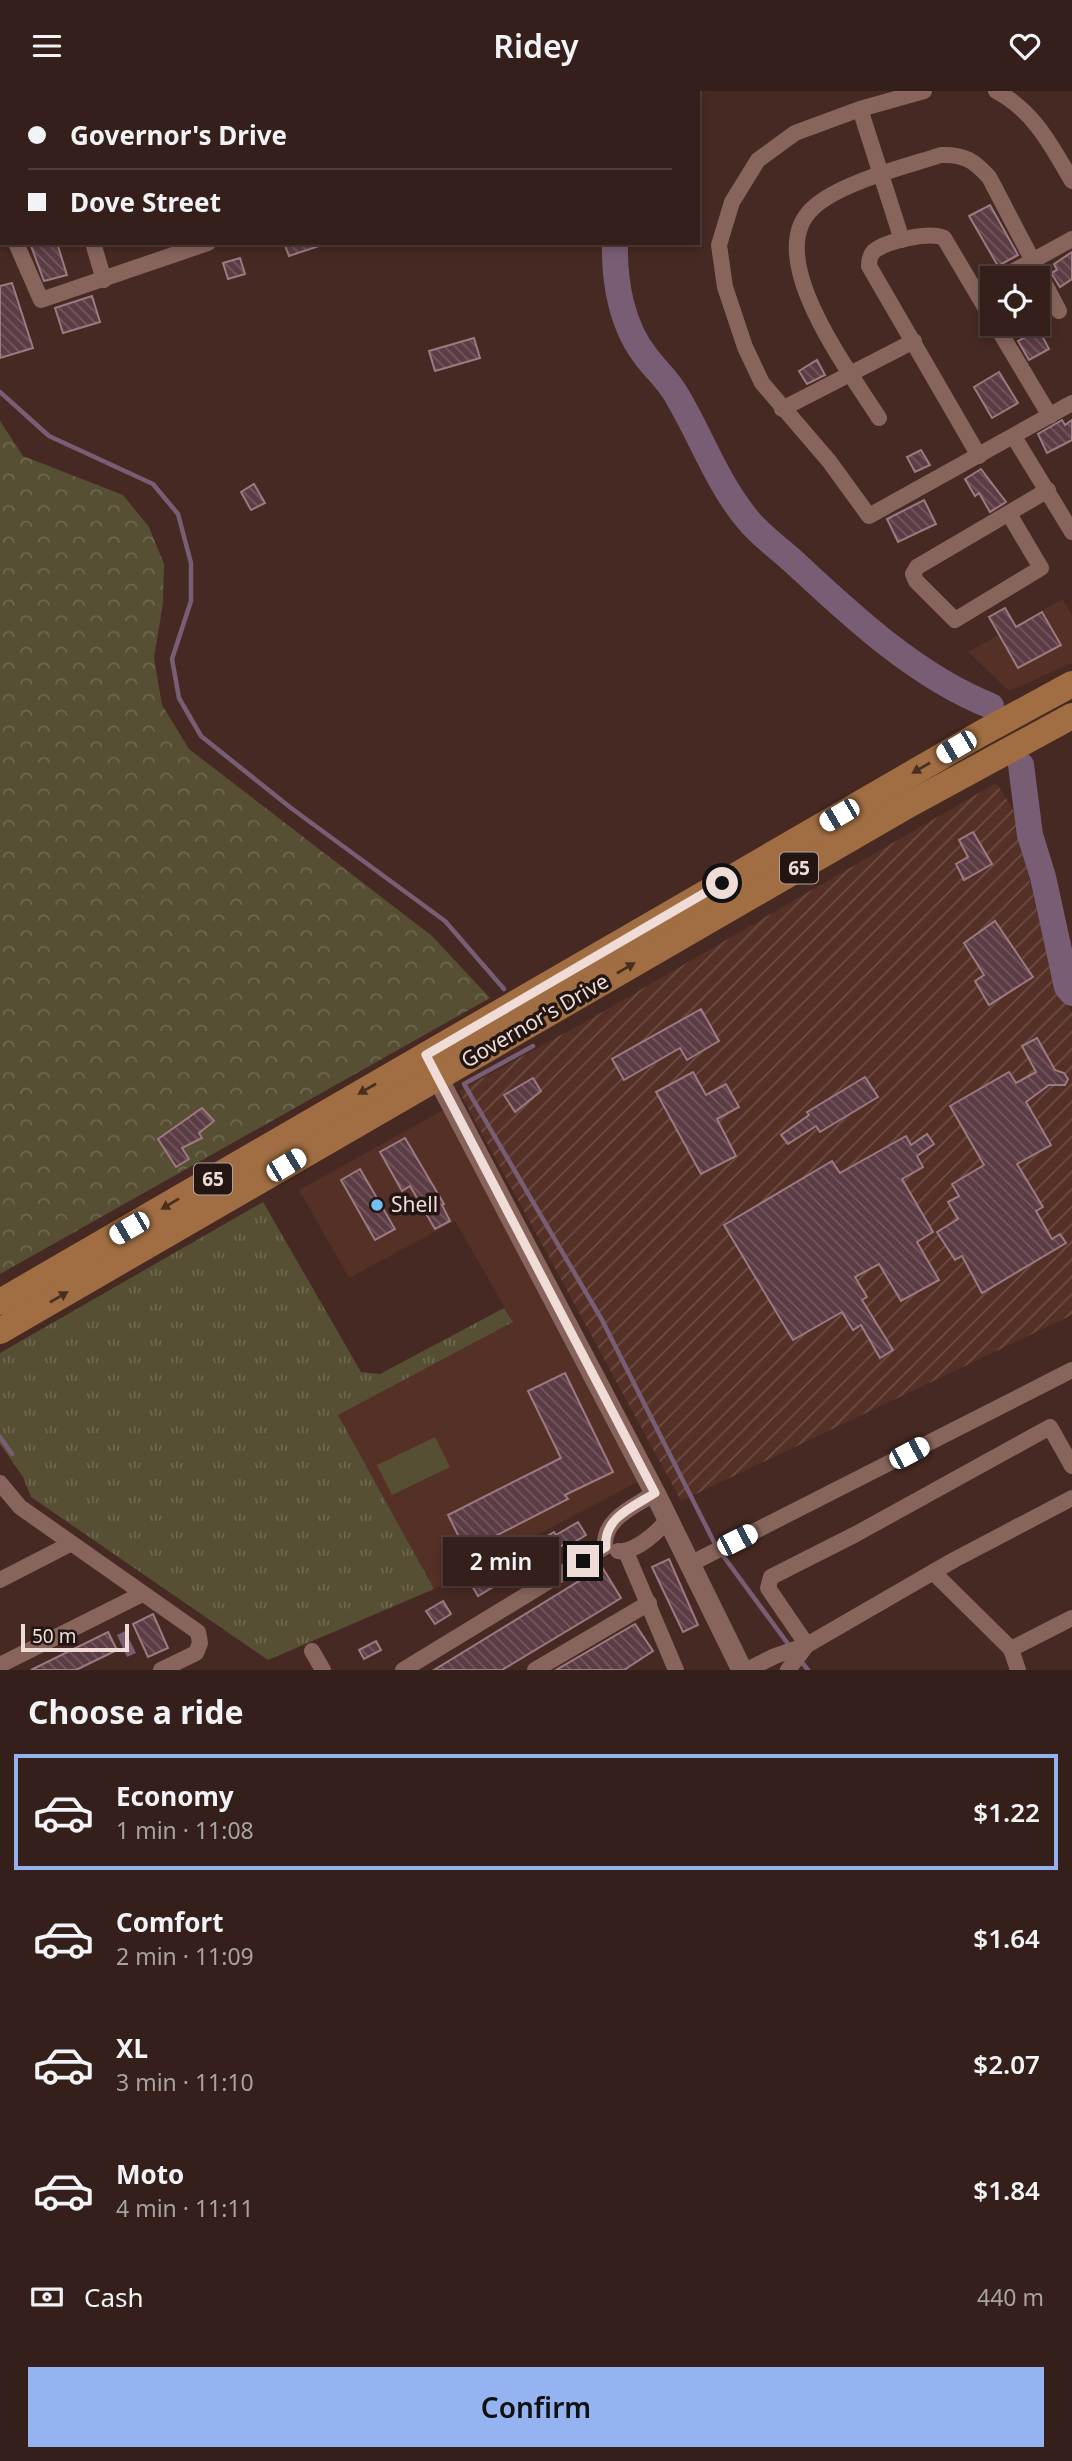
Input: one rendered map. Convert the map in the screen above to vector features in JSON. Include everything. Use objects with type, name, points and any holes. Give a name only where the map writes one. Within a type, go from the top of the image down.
[{"type":"main road","name":"Governor's Drive","points":[[0,1331],[980,734],[1072,684]]},
{"type":"main road","name":"Governor's Drive","points":[[0,1302],[1072,716]]},
{"type":"street","points":[[924,91],[860,109],[795,132],[758,160],[732,202],[719,245],[725,287],[745,347],[762,383],[829,461],[869,516],[1072,403]]},
{"type":"street","points":[[996,91],[1013,100],[1042,129],[1072,181]]},
{"type":"street","points":[[860,109],[902,240]]},
{"type":"street","points":[[879,418],[813,306],[799,274],[796,238],[802,220],[827,197],[881,175],[942,155],[958,154],[973,160],[989,177],[1059,311]]},
{"type":"street","points":[[979,456],[869,266],[870,257],[875,250],[902,240],[929,234],[944,238],[980,297]]},
{"type":"street","points":[[1024,266],[1072,239]]},
{"type":"street","points":[[15,245],[41,300],[104,280],[167,250],[196,245]]},
{"type":"street","points":[[94,245],[104,280]]},
{"type":"street","points":[[1002,336],[1050,416]]},
{"type":"street","points":[[782,409],[914,341]]},
{"type":"street","points":[[1014,437],[1072,532]]},
{"type":"street","points":[[1009,514],[1041,568],[955,620],[913,574],[917,567],[1048,491]]},
{"type":"street","points":[[431,1066],[655,1493],[744,1670],[775,1655],[807,1645],[933,1572],[1072,1498]]},
{"type":"street","points":[[690,1564],[1072,1370]]},
{"type":"street","points":[[807,1645],[772,1598],[768,1588],[771,1577],[856,1534],[1050,1427],[1072,1466]]},
{"type":"street","points":[[2,1491],[71,1544],[198,1632],[200,1643],[196,1653],[161,1670]]},
{"type":"street","points":[[606,1547],[606,1529],[618,1516],[655,1493]]},
{"type":"street","points":[[402,1670],[606,1547],[626,1552],[655,1534],[668,1520]]},
{"type":"street","points":[[0,1580],[71,1544]]},
{"type":"street","points":[[626,1552],[649,1603],[670,1668]]},
{"type":"street","points":[[933,1572],[1011,1649],[1018,1670]]},
{"type":"street","points":[[0,1665],[142,1594]]},
{"type":"street","points":[[535,1670],[649,1603]]},
{"type":"street","points":[[1011,1649],[1072,1618]]},
{"type":"street","points":[[788,1670],[807,1645]]},
{"type":"street","points":[[312,1651],[323,1670]]},
{"type":"shaded area","points":[[1063,599],[1072,616],[1072,663],[1009,691],[968,652]]},
{"type":"shaded area","points":[[996,783],[1013,809],[1056,992],[1072,1012],[1072,1315],[681,1501],[459,1091],[592,1018]]},
{"type":"shaded area","points":[[443,1110],[638,1482],[434,1589],[337,1415],[513,1322],[455,1221],[349,1278],[299,1190]]},
{"type":"shaded area","points":[[125,1631],[136,1653],[127,1657],[117,1635]]},
{"type":"green space","points":[[0,421],[23,456],[123,495],[149,527],[164,564],[163,603],[154,658],[162,705],[189,749],[432,936],[490,998],[0,1274]]},
{"type":"green space","points":[[263,1202],[361,1372],[380,1374],[504,1308],[513,1322],[338,1415],[434,1589],[268,1660],[31,1497],[23,1477],[0,1444],[0,1353]]},
{"type":"green space","points":[[435,1437],[450,1467],[392,1495],[377,1465]]},
{"type":"building","points":[[990,205],[1018,255],[998,266],[969,216]]},
{"type":"building","points":[[31,245],[58,245],[67,275],[44,281]]},
{"type":"building","points":[[285,245],[322,245],[289,256]]},
{"type":"building","points":[[1072,252],[1072,279],[1060,287],[1051,273],[1057,270],[1054,264]]},
{"type":"building","points":[[240,258],[245,274],[228,279],[223,263]]},
{"type":"building","points":[[12,283],[33,348],[0,358],[0,286]]},
{"type":"building","points":[[92,296],[100,322],[63,333],[55,308]]},
{"type":"building","points":[[1028,336],[1042,336],[1049,349],[1029,360],[1018,341]]},
{"type":"building","points":[[474,338],[480,358],[435,371],[429,351]]},
{"type":"building","points":[[817,360],[825,375],[807,384],[799,371]]},
{"type":"building","points":[[999,372],[1018,403],[992,418],[974,387]]},
{"type":"building","points":[[1062,420],[1065,425],[1072,420],[1072,440],[1047,453],[1038,434]]},
{"type":"building","points":[[921,450],[930,465],[915,472],[907,457]]},
{"type":"building","points":[[981,469],[1006,502],[990,512],[979,493],[975,496],[965,479]]},
{"type":"building","points":[[254,484],[265,503],[251,510],[241,492]]},
{"type":"building","points":[[924,500],[936,524],[898,542],[887,519]]},
{"type":"building","points":[[1005,608],[1016,627],[1042,612],[1061,645],[1018,668],[989,617]]},
{"type":"building","points":[[973,832],[992,864],[964,880],[956,864],[968,857],[959,840]]},
{"type":"building","points":[[995,921],[1033,977],[989,1005],[975,981],[984,975],[964,943]]},
{"type":"building","points":[[701,1009],[719,1041],[687,1060],[680,1048],[624,1080],[612,1059]]},
{"type":"building","points":[[1037,1038],[1055,1070],[1064,1073],[1068,1079],[1065,1085],[1049,1085],[1026,1102],[1051,1145],[1017,1164],[1043,1207],[1036,1211],[1052,1239],[1060,1234],[1066,1243],[982,1293],[962,1256],[955,1260],[937,1232],[958,1219],[948,1202],[959,1196],[952,1184],[984,1165],[950,1106],[1009,1072],[1016,1083],[1036,1072],[1022,1046]]},
{"type":"building","points":[[693,1072],[706,1095],[726,1084],[739,1107],[717,1119],[736,1156],[701,1174],[656,1092]]},
{"type":"building","points":[[865,1077],[878,1097],[820,1132],[816,1126],[788,1144],[781,1135],[809,1115],[807,1112]]},
{"type":"building","points":[[533,1078],[541,1091],[515,1112],[504,1095]]},
{"type":"building","points":[[202,1108],[214,1121],[199,1133],[202,1138],[182,1148],[189,1159],[176,1167],[158,1139]]},
{"type":"building","points":[[927,1134],[934,1144],[917,1156],[923,1167],[902,1179],[933,1232],[917,1242],[939,1280],[901,1301],[879,1264],[855,1277],[867,1297],[862,1300],[893,1350],[880,1358],[861,1325],[853,1330],[842,1312],[793,1340],[724,1225],[832,1161],[840,1173],[906,1136],[911,1145]]},
{"type":"building","points":[[405,1138],[444,1204],[442,1205],[450,1221],[435,1229],[410,1186],[402,1191],[380,1152]]},
{"type":"building","points":[[360,1169],[395,1229],[375,1240],[341,1180]]},
{"type":"building","points":[[565,1373],[613,1472],[565,1495],[568,1499],[466,1551],[448,1515],[561,1458],[528,1391]]},
{"type":"building","points":[[578,1522],[586,1535],[570,1545],[568,1542],[478,1596],[470,1582],[554,1532],[556,1535]]},
{"type":"building","points":[[669,1559],[698,1625],[683,1632],[652,1567]]},
{"type":"building","points":[[602,1567],[621,1598],[605,1608],[502,1670],[434,1670]]},
{"type":"building","points":[[443,1601],[451,1614],[435,1624],[426,1611]]},
{"type":"building","points":[[153,1614],[168,1648],[148,1657],[133,1624]]},
{"type":"building","points":[[635,1624],[653,1651],[624,1670],[556,1670]]},
{"type":"building","points":[[108,1632],[117,1650],[76,1670],[31,1670]]},
{"type":"building","points":[[376,1641],[381,1650],[364,1659],[359,1650]]},
{"type":"waterway","points":[[615,245],[618,289],[631,333],[638,346],[674,391],[718,475],[748,520],[839,604],[911,662],[964,694],[991,706]]},
{"type":"waterway","points":[[0,392],[49,436],[153,484],[178,514],[191,563],[191,601],[172,659],[179,698],[201,736],[291,808],[445,921],[504,989]]},
{"type":"waterway","points":[[1021,765],[1030,835],[1043,877],[1067,987],[1072,993]]},
{"type":"waterway","points":[[533,1046],[464,1084],[602,1320],[716,1546]]},
{"type":"waterway","points":[[0,1437],[12,1454]]},
{"type":"waterway","points":[[721,1553],[791,1648]]},
{"type":"waterway","points":[[800,1660],[808,1670]]},
{"type":"place","name":"Shell","points":[[377,1205]]},
{"type":"route","points":[[583,1561],[606,1547],[606,1529],[618,1516],[655,1493],[426,1055],[722,883]]}]
